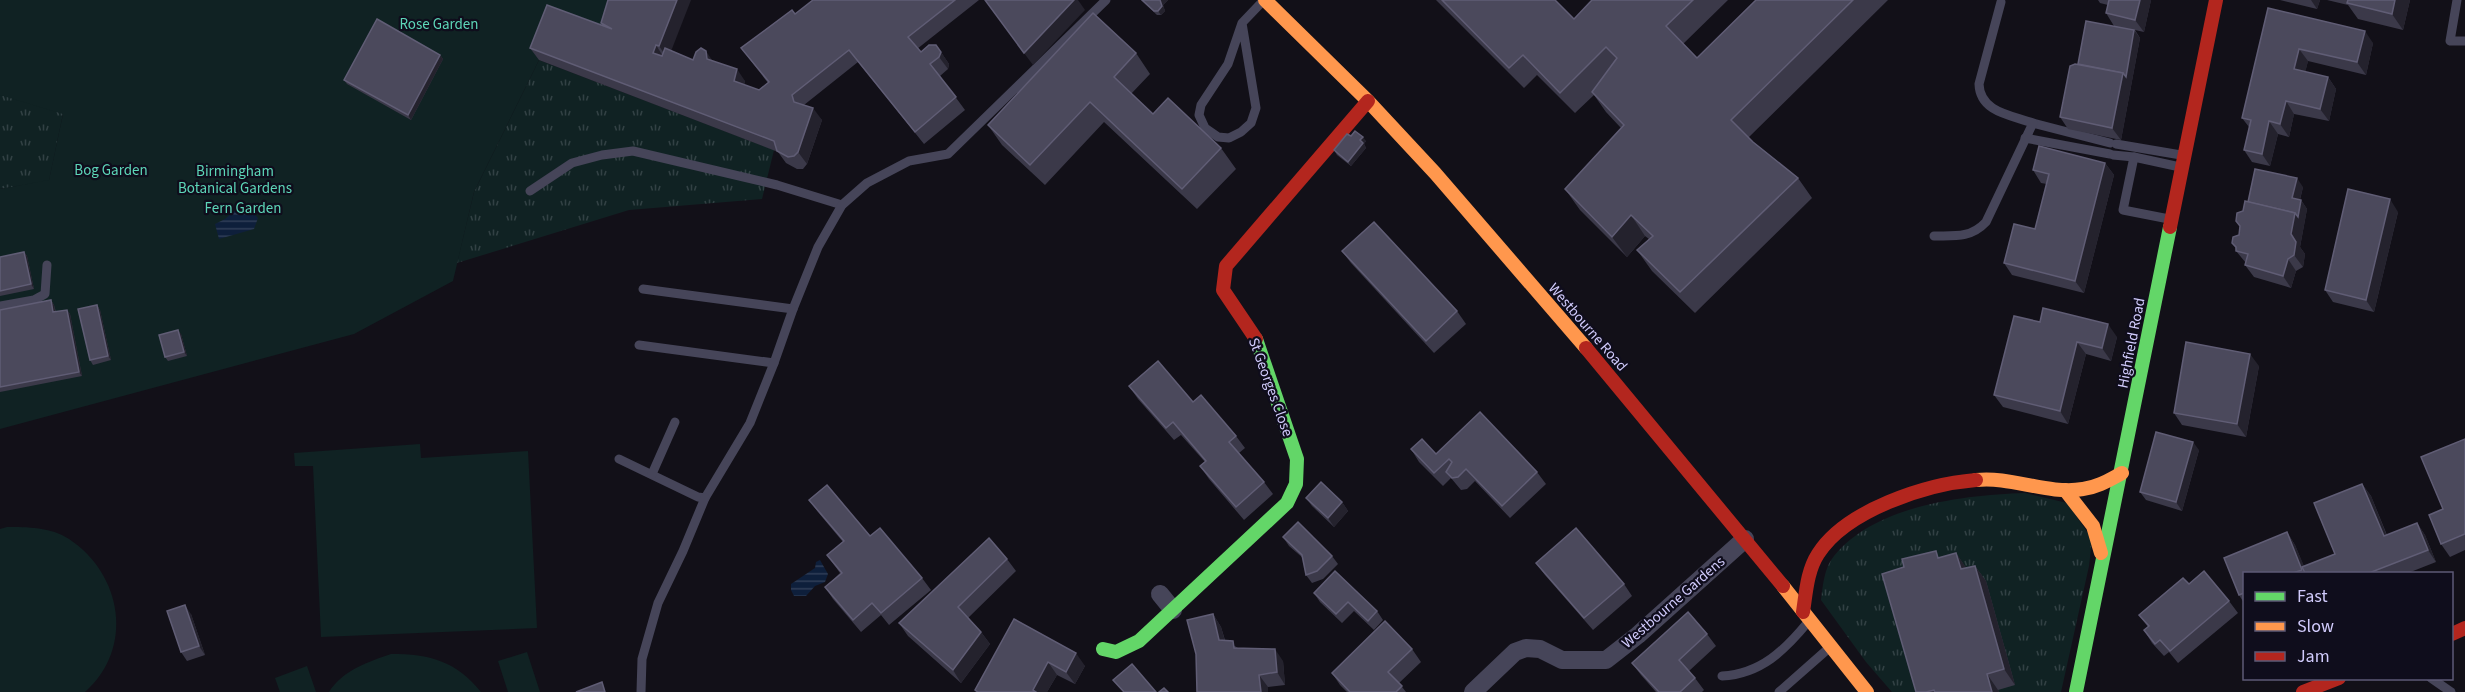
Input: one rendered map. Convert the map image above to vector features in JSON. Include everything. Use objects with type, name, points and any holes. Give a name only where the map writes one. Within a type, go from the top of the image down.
[{"type":"main road","name":"Westbourne Road","points":[[1264,0],[1368,101],[1435,173],[1480,228],[1588,350],[1745,539],[1867,692]]},
{"type":"main road","name":"Highfield Road","points":[[2076,692],[2216,0]]},
{"type":"main road","name":"St Georges Close","points":[[1103,649],[1116,652],[1139,641],[1287,503],[1296,484],[1297,459],[1258,342],[1223,290],[1226,266],[1368,101]]},
{"type":"main road","points":[[1807,616],[1808,578],[1818,553],[1836,533],[1892,500],[1933,487],[1984,479],[2065,490],[2096,486],[2122,473]]},
{"type":"main road","points":[[2065,490],[2090,519],[2099,535],[2102,558]]},
{"type":"main road","points":[[2303,692],[2334,680]]},
{"type":"street","name":"Westbourne Gardens","points":[[1473,692],[1515,652],[1526,648],[1540,649],[1562,660],[1606,660],[1638,635],[1745,539]]},
{"type":"street","points":[[1160,594],[1173,610]]},
{"type":"lane","points":[[641,692],[642,659],[658,603],[705,498],[750,423],[818,247],[842,205],[867,183],[909,161],[948,154],[1106,0]]},
{"type":"lane","points":[[1242,23],[1256,108],[1251,123],[1241,132],[1229,138],[1218,137],[1205,128],[1199,115],[1201,105],[1228,64],[1242,23],[1264,0]]},
{"type":"lane","points":[[2457,0],[2450,41],[2465,41]]},
{"type":"lane","points":[[2001,2],[1979,84],[1980,96],[1986,105],[2033,123],[2184,161]]},
{"type":"lane","points":[[1934,236],[1966,236],[1978,231],[1986,222],[2033,123]]},
{"type":"lane","points":[[2025,138],[2111,154],[2184,161]]},
{"type":"lane","points":[[530,191],[572,163],[602,154],[633,151],[777,185],[842,205]]},
{"type":"lane","points":[[2134,157],[2123,210],[2172,219]]},
{"type":"lane","points":[[0,306],[34,300],[45,294],[47,265]]},
{"type":"lane","points":[[643,289],[793,309]]},
{"type":"lane","points":[[639,345],[774,363]]},
{"type":"lane","points":[[652,474],[675,422]]},
{"type":"lane","points":[[619,459],[698,497],[705,498]]},
{"type":"lane","points":[[1722,676],[1737,675],[1756,669],[1778,656],[1807,616]]},
{"type":"lane","points":[[1779,692],[1831,647]]},
{"type":"lane","points":[[2434,680],[2451,692]]},
{"type":"green space","points":[[0,0],[63,114],[49,181],[0,189]]},
{"type":"green space","name":"Birmingham Botanical Gardens","points":[[0,0],[621,0],[609,36],[555,18],[539,60],[474,192],[453,281],[354,334],[0,429],[0,189],[49,180],[63,114],[0,95]]},
{"type":"green space","points":[[539,60],[774,150],[762,199],[629,210],[457,263],[474,192]]},
{"type":"green space","points":[[420,444],[421,458],[528,451],[537,628],[321,637],[313,466],[295,466],[294,453]]},
{"type":"green space","points":[[2025,493],[2067,503],[2092,539],[2089,566],[2061,692],[1892,692],[1866,662],[1821,600],[1824,577],[1834,556],[1852,539],[1873,525],[1897,514],[1949,500]]},
{"type":"green space","points":[[7,527],[47,530],[69,539],[87,554],[101,571],[111,591],[116,612],[116,633],[111,654],[101,674],[85,692],[0,692],[0,529]]},
{"type":"green space","points":[[527,652],[540,692],[508,692],[498,661]]},
{"type":"green space","points":[[391,654],[405,654],[441,661],[462,673],[481,692],[329,692],[349,672]]},
{"type":"green space","points":[[307,666],[316,692],[280,692],[275,678]]},
{"type":"water","points":[[239,207],[250,210],[258,218],[254,229],[219,239],[215,224]]},
{"type":"water","points":[[820,560],[828,574],[825,582],[815,586],[806,596],[794,596],[791,584],[815,568],[816,562]]},
{"type":"building","points":[[608,0],[677,0],[659,46],[656,45],[653,53],[662,56],[665,48],[693,60],[696,52],[701,48],[706,51],[707,59],[737,69],[734,81],[759,90],[769,82],[741,48],[792,10],[795,14],[813,0],[955,0],[908,37],[921,52],[929,45],[936,45],[941,52],[939,57],[930,64],[956,97],[915,132],[849,50],[792,95],[794,102],[813,108],[798,152],[788,157],[777,151],[774,141],[530,48],[547,5],[612,29],[601,23]]},
{"type":"building","points":[[985,0],[1074,0],[1024,53]]},
{"type":"building","points":[[1142,0],[1160,0],[1162,6],[1158,11],[1154,11]]},
{"type":"building","points":[[1442,0],[1555,0],[1574,19],[1592,0],[1693,0],[1666,26],[1697,58],[1756,0],[1853,0],[1731,120],[1753,142],[1798,178],[1680,292],[1637,250],[1653,236],[1631,215],[1612,237],[1565,189],[1624,125],[1592,92],[1617,58],[1606,47],[1560,93],[1523,55],[1509,68]]},
{"type":"building","points":[[2109,0],[2140,0],[2135,20],[2106,13]]},
{"type":"building","points":[[2348,0],[2395,0],[2392,14],[2347,3]]},
{"type":"building","points":[[2268,8],[2365,31],[2357,62],[2299,49],[2294,69],[2328,77],[2320,109],[2286,101],[2280,124],[2269,121],[2262,154],[2244,150],[2251,120],[2242,118]]},
{"type":"building","points":[[1093,13],[1136,53],[1114,77],[1153,114],[1168,98],[1221,148],[1182,189],[1090,102],[1030,165],[988,125]]},
{"type":"building","points":[[377,19],[440,55],[408,115],[344,80]]},
{"type":"building","points":[[2086,21],[2134,30],[2126,77],[2123,73],[2078,64]]},
{"type":"building","points":[[2075,64],[2123,73],[2112,128],[2060,117],[2070,66]]},
{"type":"building","points":[[1355,131],[1363,137],[1360,140],[1363,143],[1348,162],[1334,150],[1347,134],[1351,136]]},
{"type":"building","points":[[2039,146],[2105,163],[2075,281],[2004,263],[2014,224],[2035,229],[2049,174],[2033,170]]},
{"type":"building","points":[[2255,169],[2297,178],[2292,198],[2301,200],[2298,217],[2295,213],[2248,202]]},
{"type":"building","points":[[2348,189],[2390,199],[2366,300],[2325,290]]},
{"type":"building","points":[[2245,201],[2295,213],[2291,234],[2296,242],[2294,255],[2288,259],[2283,276],[2245,265],[2248,254],[2236,251],[2232,243],[2233,237],[2239,235],[2240,226],[2236,221],[2237,213],[2243,211]]},
{"type":"building","points":[[1374,222],[1457,311],[1426,341],[1342,251]]},
{"type":"building","points":[[24,252],[31,284],[0,291],[0,257]]},
{"type":"building","points":[[51,300],[53,312],[67,310],[79,372],[0,387],[0,310]]},
{"type":"building","points":[[97,305],[108,356],[90,360],[78,309]]},
{"type":"building","points":[[2043,308],[2108,324],[2102,348],[2077,342],[2060,411],[1994,395],[2014,316],[2040,322]]},
{"type":"building","points":[[178,330],[184,352],[165,357],[159,335]]},
{"type":"building","points":[[2186,342],[2250,354],[2237,424],[2174,413]]},
{"type":"building","points":[[1158,361],[1193,402],[1201,395],[1236,436],[1229,442],[1264,482],[1236,507],[1200,466],[1206,461],[1173,422],[1166,428],[1129,386]]},
{"type":"building","points":[[1480,412],[1537,472],[1502,506],[1466,469],[1458,477],[1452,478],[1446,472],[1452,462],[1449,459],[1434,473],[1411,449],[1422,439],[1436,454]]},
{"type":"building","points":[[2156,432],[2193,442],[2176,502],[2140,492]]},
{"type":"building","points":[[2465,439],[2465,534],[2441,544],[2429,515],[2443,509],[2421,457]]},
{"type":"building","points":[[1321,482],[1342,502],[1328,518],[1306,498]]},
{"type":"building","points":[[2362,484],[2384,536],[2417,523],[2428,550],[2372,572],[2304,572],[2302,567],[2335,554],[2314,503]]},
{"type":"building","points":[[827,485],[870,536],[880,528],[922,578],[881,613],[872,603],[853,620],[825,587],[842,573],[827,555],[844,541],[809,500]]},
{"type":"building","points":[[1298,522],[1332,556],[1317,571],[1306,575],[1302,555],[1283,537]]},
{"type":"building","points":[[1576,528],[1624,584],[1584,618],[1536,563]]},
{"type":"building","points":[[2287,532],[2302,570],[2243,572],[2243,593],[2239,595],[2224,558]]},
{"type":"building","points":[[989,538],[1007,559],[958,607],[981,632],[953,670],[899,623]]},
{"type":"building","points":[[1936,551],[1938,558],[1956,553],[1961,569],[1975,566],[2004,669],[1987,674],[1992,692],[1935,692],[1934,690],[1916,692],[1882,574],[1904,567],[1902,559]]},
{"type":"building","points":[[1335,571],[1377,611],[1368,621],[1348,602],[1336,614],[1314,593]]},
{"type":"building","points":[[2204,571],[2229,601],[2170,651],[2160,640],[2155,644],[2144,630],[2149,626],[2139,615],[2183,578],[2189,584]]},
{"type":"building","points":[[185,605],[199,646],[181,652],[167,611]]},
{"type":"building","points":[[1688,612],[1707,634],[1679,660],[1695,678],[1680,692],[1659,692],[1632,663]]},
{"type":"building","points":[[1213,614],[1219,640],[1233,641],[1234,648],[1275,649],[1277,672],[1259,675],[1261,692],[1197,692],[1196,654],[1187,620]]},
{"type":"building","points":[[1014,619],[1076,653],[1066,672],[1048,662],[1033,690],[1036,692],[978,692],[975,690]]},
{"type":"building","points":[[1385,621],[1412,649],[1388,672],[1402,686],[1396,692],[1350,692],[1332,673]]},
{"type":"building","points":[[1132,664],[1156,692],[1124,692],[1113,680]]},
{"type":"building","points":[[602,682],[605,692],[576,692]]},
{"type":"traffic: fast","points":[[2076,692],[2170,227]]},
{"type":"traffic: fast","points":[[1103,649],[1116,652],[1139,641],[1287,503],[1296,484],[1297,459],[1256,339]]},
{"type":"traffic: slow","points":[[1265,0],[1368,101],[1435,173],[1586,348]]},
{"type":"traffic: slow","points":[[1976,480],[1989,479],[2056,490],[2070,490],[2094,487],[2122,473]]},
{"type":"traffic: slow","points":[[2065,490],[2093,526],[2101,553]]},
{"type":"traffic: slow","points":[[1783,586],[1867,692]]},
{"type":"traffic: jam","points":[[2170,227],[2216,0]]},
{"type":"traffic: jam","points":[[1256,339],[1223,290],[1226,266],[1368,101]]},
{"type":"traffic: jam","points":[[1586,348],[1783,586]]},
{"type":"traffic: jam","points":[[1803,612],[1814,561],[1831,538],[1847,524],[1867,512],[1911,494],[1934,487],[1976,480]]},
{"type":"traffic: jam","points":[[2453,634],[2465,628]]},
{"type":"traffic: jam","points":[[2303,692],[2334,680]]},
{"type":"park label","name":"Rose Garden","points":[[439,24]]},
{"type":"park label","name":"Bog Garden","points":[[111,170]]},
{"type":"park label","name":"Fern Garden","points":[[243,208]]}]
